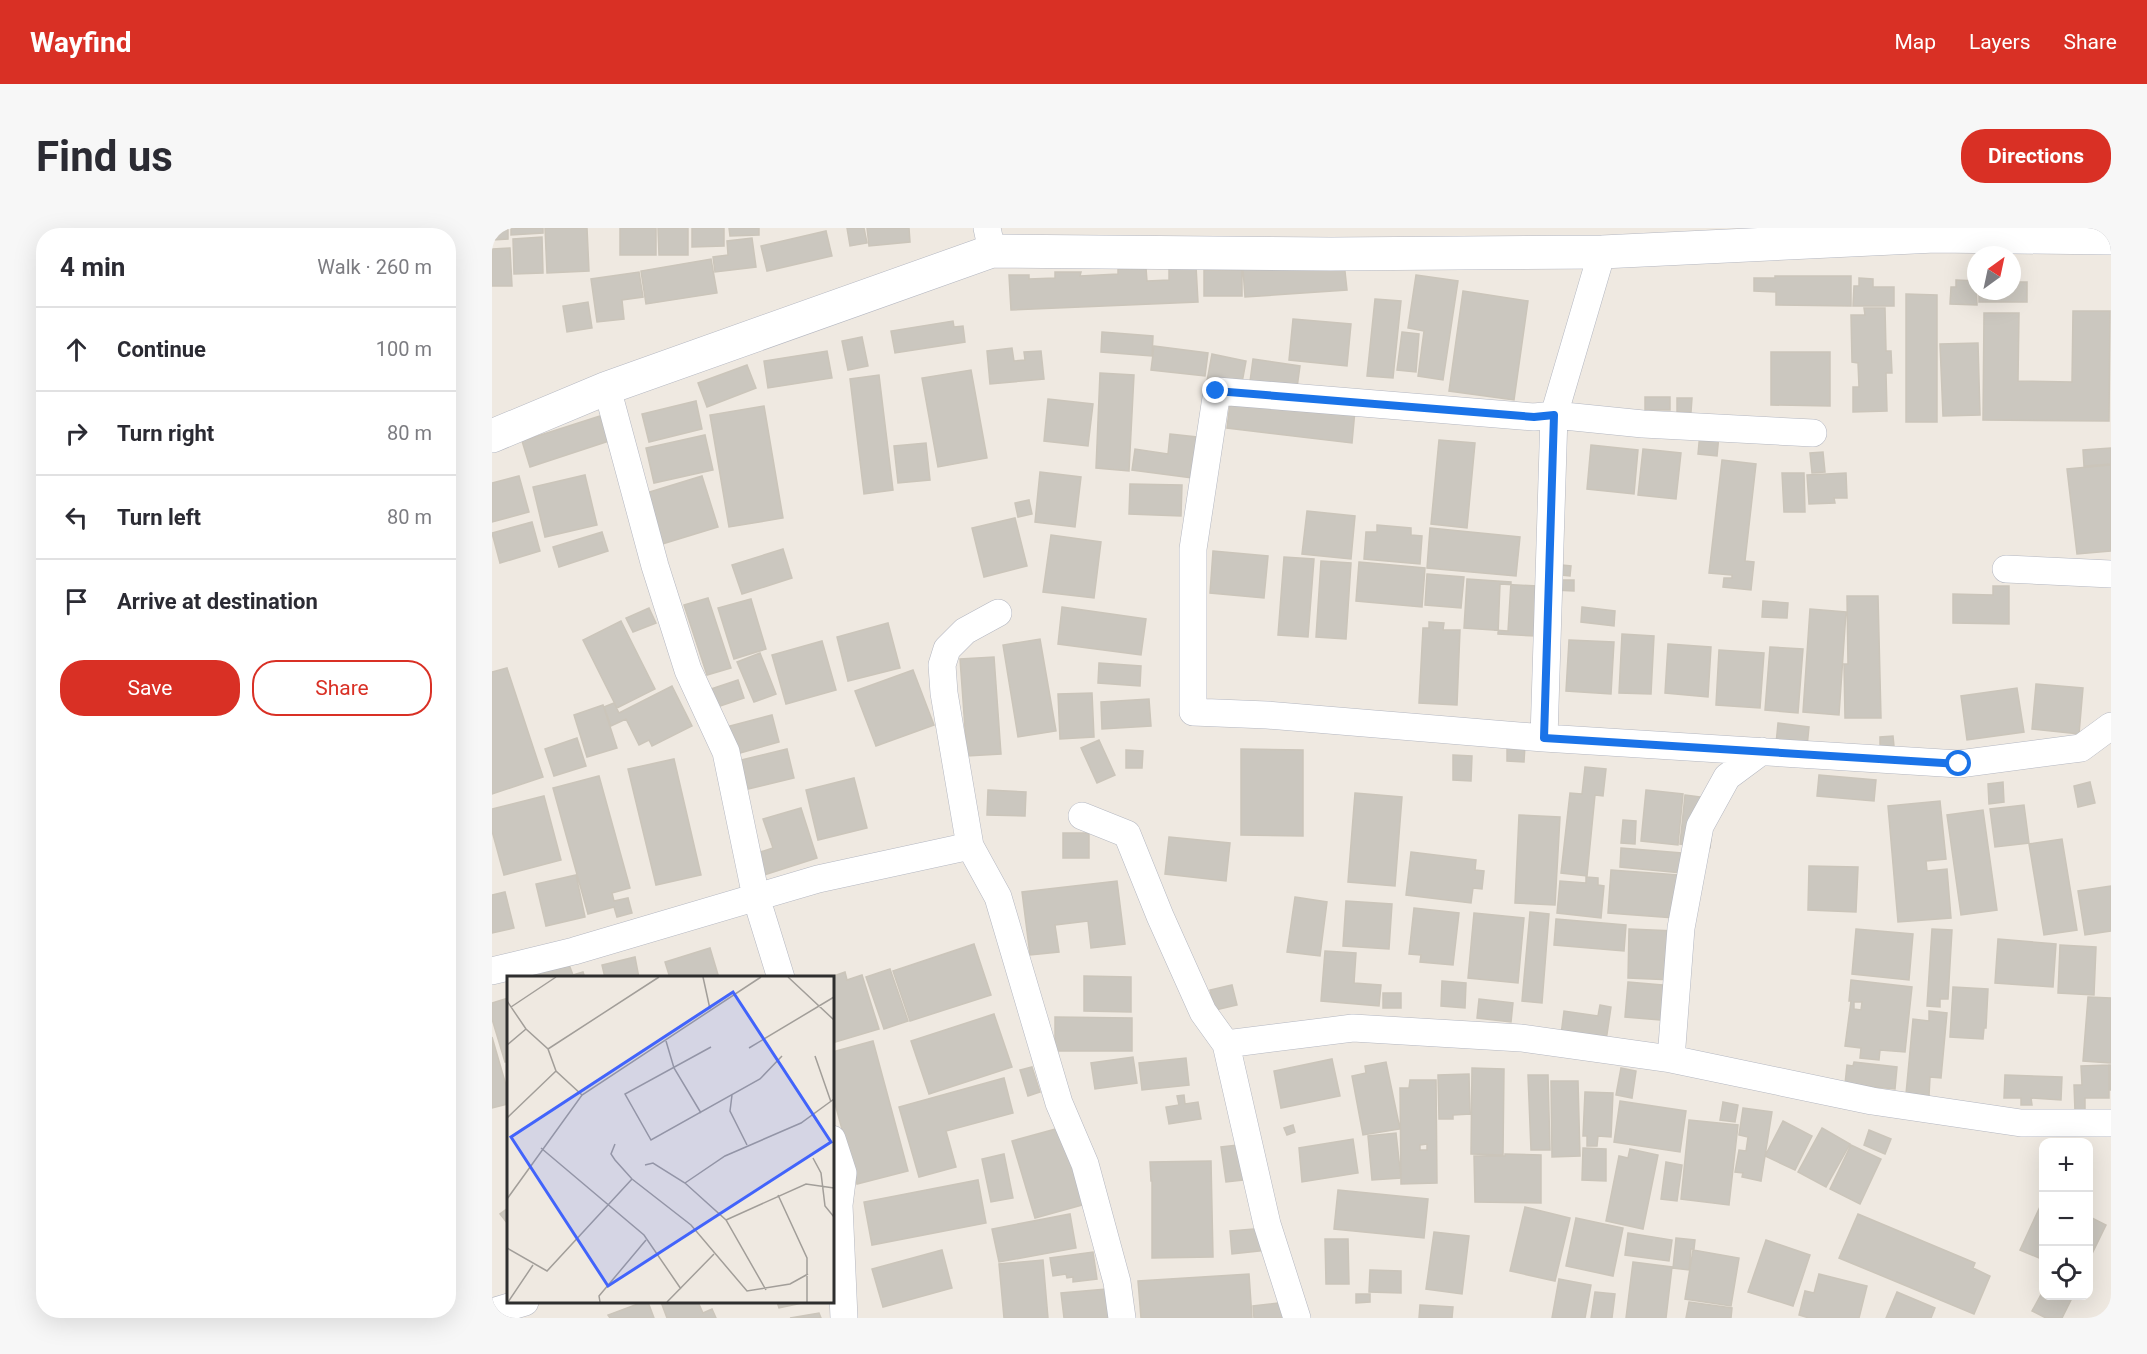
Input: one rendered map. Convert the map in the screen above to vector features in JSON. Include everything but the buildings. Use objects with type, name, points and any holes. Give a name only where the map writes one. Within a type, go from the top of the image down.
[{"type":"street","points":[[492,436],[607,388],[990,239],[1331,254],[1602,252],[1937,232],[2111,238]]},
{"type":"street","points":[[1544,738],[1554,415],[1602,252]]},
{"type":"street","points":[[607,388],[655,566],[688,670],[726,752],[756,897],[780,976]]},
{"type":"street","points":[[1813,433],[1643,424],[1554,415],[1534,417],[1216,391],[1192,549],[1193,711],[1544,738],[1959,764],[2081,748],[2111,726]]},
{"type":"street","points":[[2006,569],[2111,574]]},
{"type":"street","points":[[998,613],[964,631],[947,649],[942,665],[944,693],[970,846],[998,897],[1059,1102],[1085,1164],[1117,1282],[1122,1318]]},
{"type":"street","points":[[1671,1059],[1681,928],[1700,826],[1727,777],[1762,751]]},
{"type":"street","points":[[1082,816],[1127,834],[1160,916],[1203,1011],[1226,1044],[1267,1224],[1298,1318]]},
{"type":"street","points":[[492,971],[574,951],[818,879],[970,846]]},
{"type":"street","points":[[1226,1044],[1353,1028],[1521,1038],[1671,1059],[1872,1101],[2009,1121],[2111,1123]]},
{"type":"street","points":[[834,1145],[843,1173],[836,1206],[844,1318]]},
{"type":"street","points":[[492,1312],[522,1303]]},
{"type":"route","points":[[1216,391],[1534,417],[1554,415],[1544,738],[1959,764]]}]
